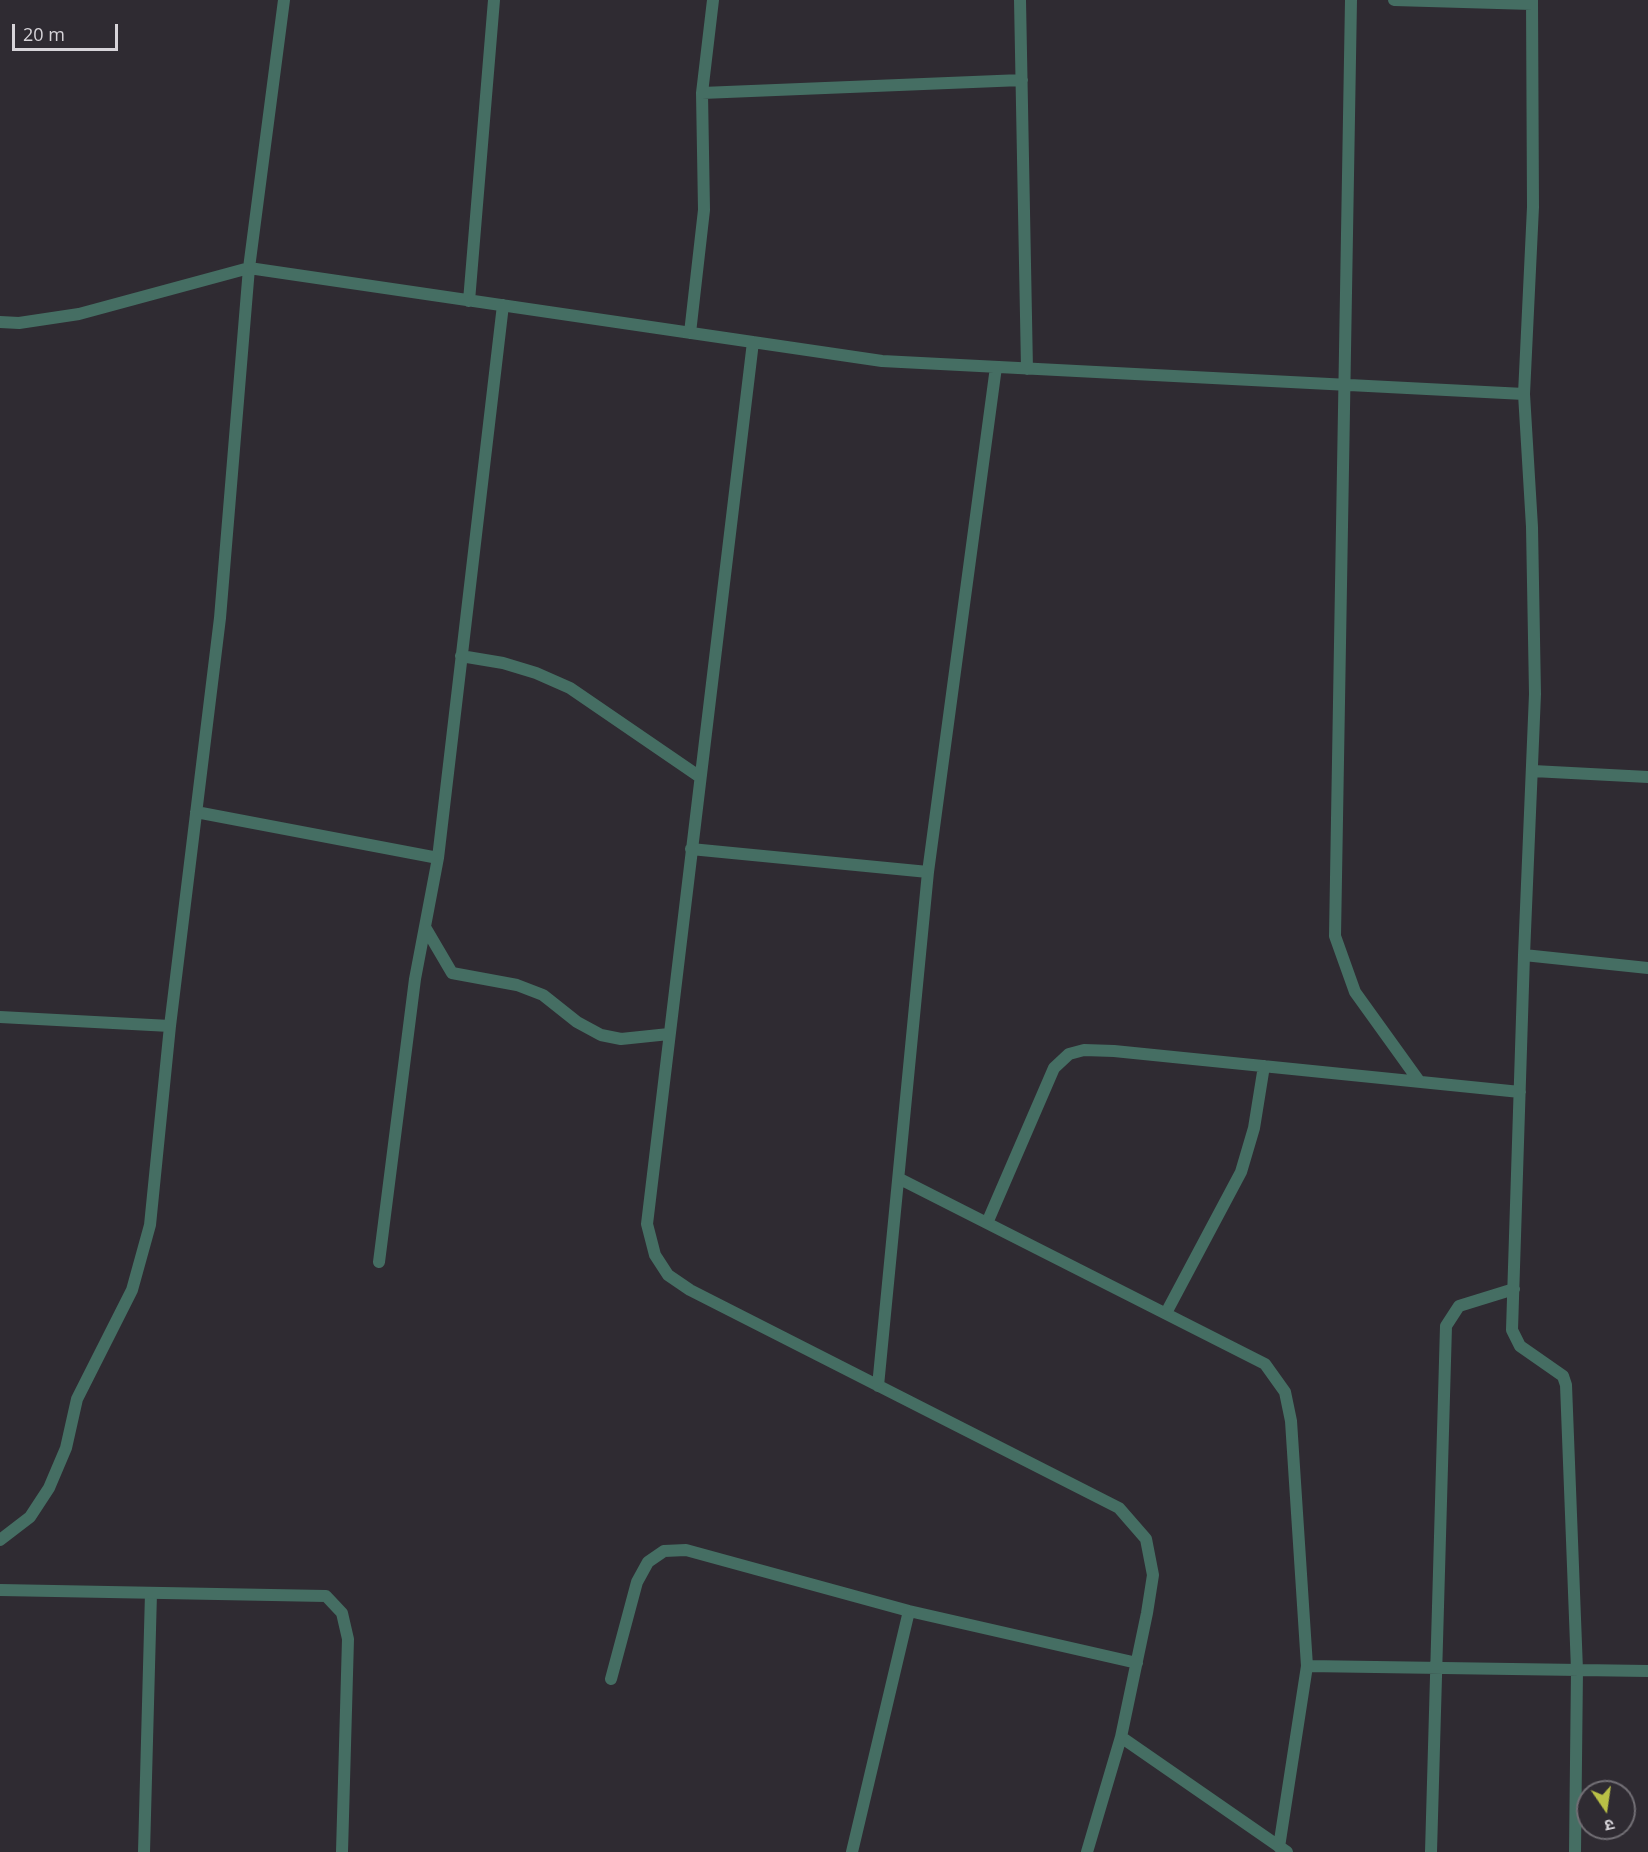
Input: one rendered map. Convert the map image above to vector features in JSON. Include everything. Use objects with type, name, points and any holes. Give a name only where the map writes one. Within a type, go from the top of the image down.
[{"type":"street","points":[[0,1540],[30,1517],[49,1488],[66,1448],[77,1398],[132,1290],[150,1225],[170,1026],[220,618],[249,268],[284,0]]},
{"type":"street","points":[[469,301],[494,0]]},
{"type":"street","points":[[690,333],[704,210],[702,93],[713,0]]},
{"type":"street","points":[[1020,0],[1027,369]]},
{"type":"street","points":[[1351,0],[1335,936],[1355,992],[1419,1082]]},
{"type":"street","points":[[1394,0],[1532,2],[1533,207],[1524,394],[1532,527],[1535,694],[1512,1330],[1520,1346],[1553,1367],[1563,1376],[1566,1385],[1577,1670],[1575,1852]]},
{"type":"street","points":[[702,93],[1022,80]]},
{"type":"street","points":[[0,322],[19,323],[79,314],[249,268],[882,361],[1524,394]]},
{"type":"street","points":[[379,1262],[415,980],[438,858],[503,306]]},
{"type":"street","points":[[753,342],[647,1224],[655,1255],[668,1275],[690,1290],[1119,1508],[1146,1539],[1153,1575],[1137,1663],[1120,1737],[1087,1852]]},
{"type":"street","points":[[878,1386],[900,1179],[928,873],[996,367]]},
{"type":"street","points":[[461,656],[503,663],[536,673],[570,688],[700,777]]},
{"type":"street","points":[[1533,771],[1648,777]]},
{"type":"street","points":[[196,812],[438,858]]},
{"type":"street","points":[[692,849],[928,873]]},
{"type":"street","points":[[425,927],[452,973],[517,985],[543,995],[577,1022],[601,1035],[621,1039],[669,1034]]},
{"type":"street","points":[[1524,955],[1648,968]]},
{"type":"street","points":[[0,1017],[170,1026]]},
{"type":"street","points":[[987,1223],[1054,1068],[1069,1054],[1084,1050],[1114,1051],[1520,1092]]},
{"type":"street","points":[[1166,1313],[1241,1172],[1254,1128],[1264,1066]]},
{"type":"street","points":[[900,1179],[1265,1364],[1284,1392],[1291,1421],[1307,1666],[1283,1849],[1120,1737]]},
{"type":"street","points":[[1431,1852],[1446,1326],[1460,1306],[1514,1289]]},
{"type":"street","points":[[611,1679],[637,1582],[648,1562],[664,1551],[686,1550],[909,1611],[1137,1663]]},
{"type":"street","points":[[0,1590],[326,1596],[342,1613],[348,1639],[342,1852]]},
{"type":"street","points":[[144,1852],[151,1593]]},
{"type":"street","points":[[852,1852],[909,1611]]},
{"type":"street","points":[[1307,1666],[1648,1671]]}]
